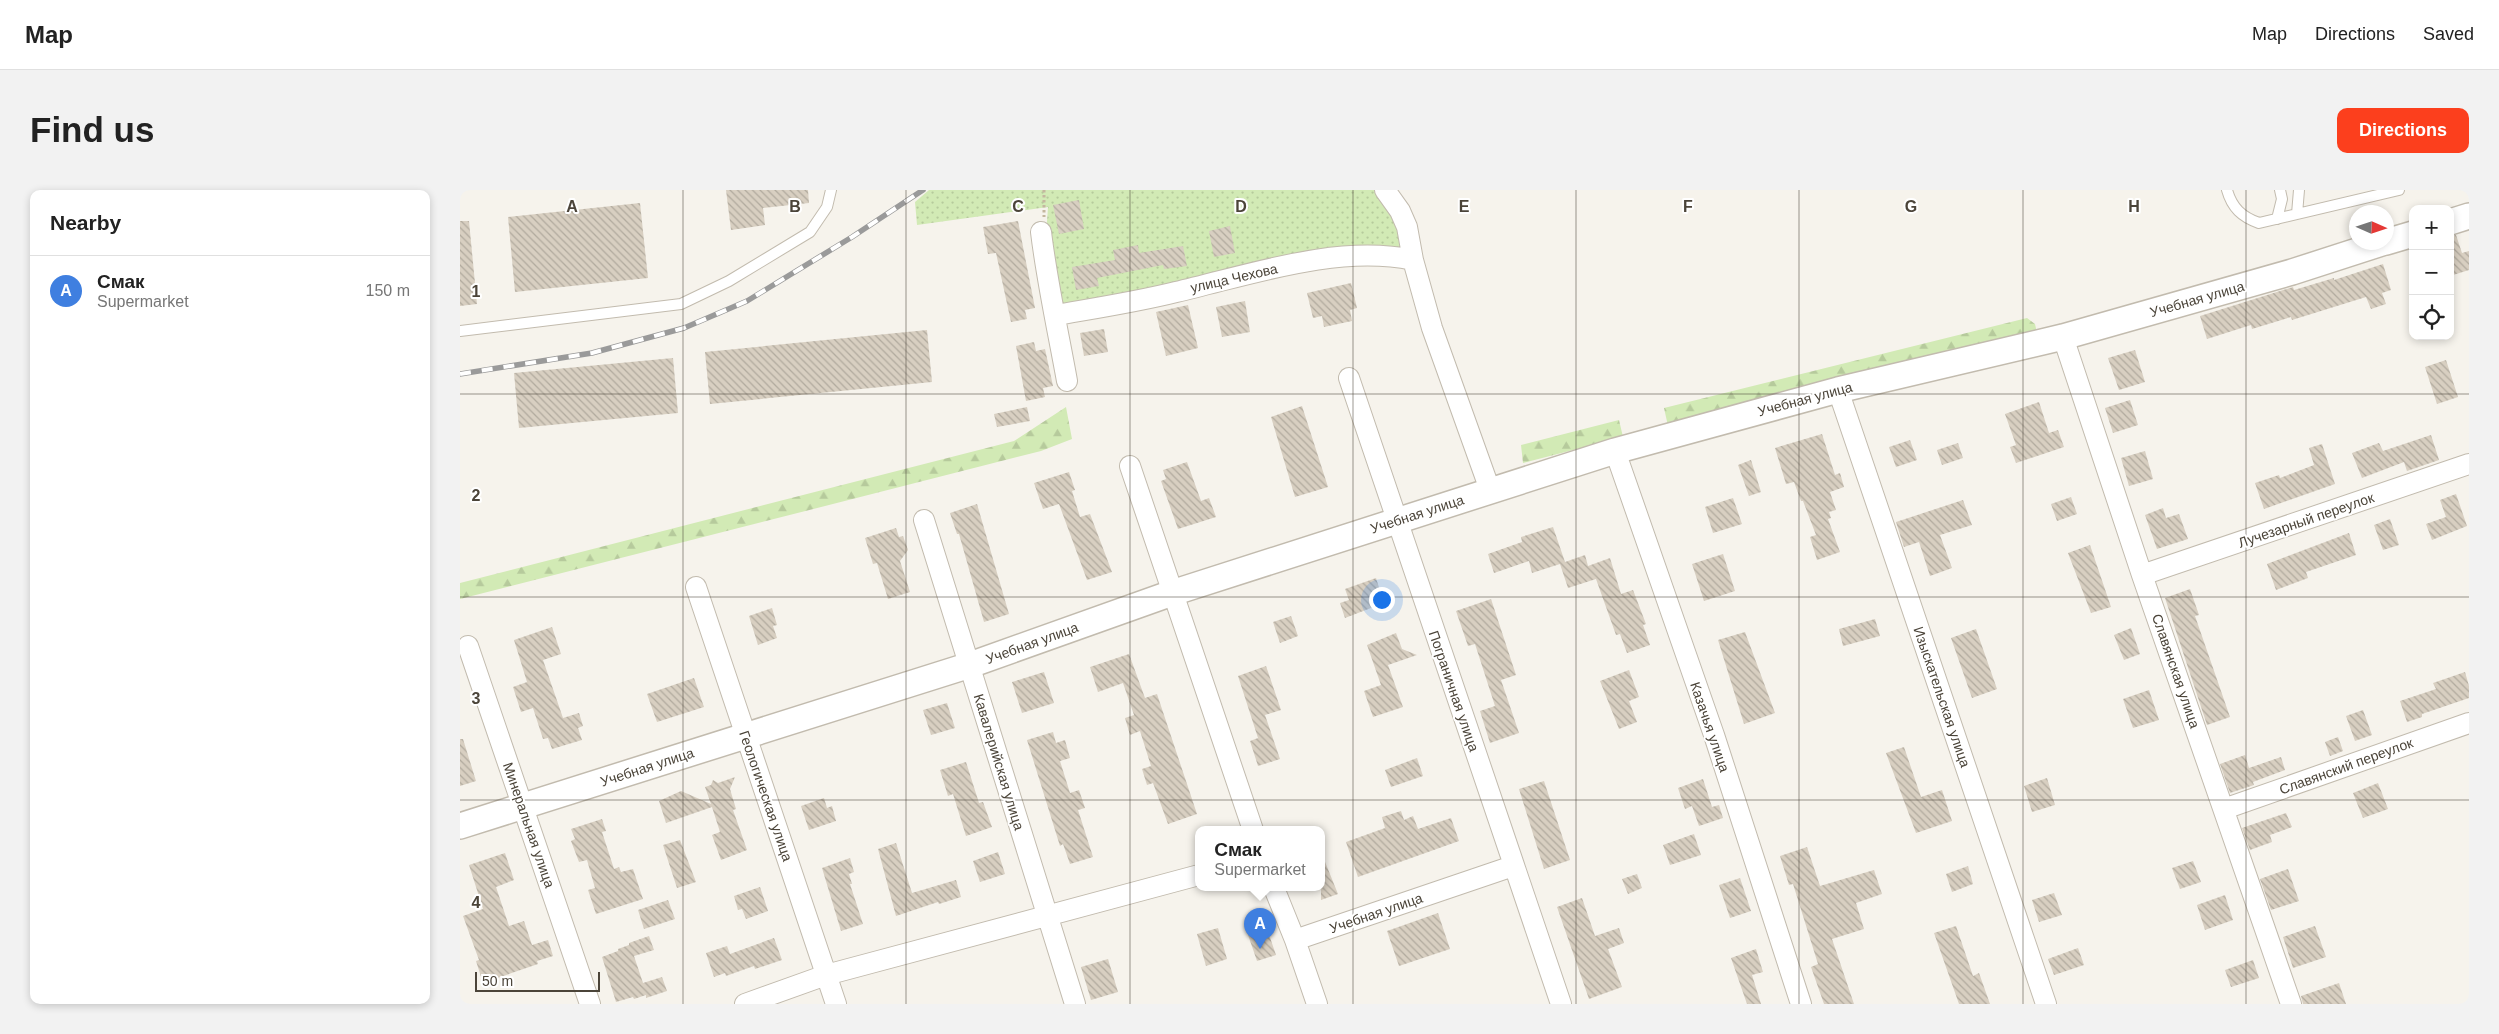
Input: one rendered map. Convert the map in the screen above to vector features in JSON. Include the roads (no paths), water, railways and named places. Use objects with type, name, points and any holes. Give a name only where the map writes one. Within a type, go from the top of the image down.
[{"type":"street","points":[[1385,190],[1400,211],[1407,227],[1413,260],[1432,328],[1490,490]]},
{"type":"street","points":[[2454,221],[2469,216]]},
{"type":"street","points":[[1041,232],[1046,280],[1056,316],[1066,381]]},
{"type":"street","name":"Учебная улица","points":[[2394,240],[2409,235]]},
{"type":"street","name":"Учебная улица","points":[[460,826],[969,665],[1172,593],[1615,451],[1838,390],[2063,337],[2292,272],[2361,250]]},
{"type":"street","name":"улица Чехова","points":[[1056,316],[1163,295],[1313,260],[1389,255],[1413,260]]},
{"type":"street","name":"Славянская улица","points":[[2063,337],[2142,575],[2291,1004]]},
{"type":"street","name":"Пограничная улица","points":[[1349,378],[1561,1004]]},
{"type":"street","name":"Изыскательская улица","points":[[1838,390],[2046,1004]]},
{"type":"street","name":"Казачья улица","points":[[1615,451],[1714,735],[1801,1004]]},
{"type":"street","name":"Лучезарный переулок","points":[[2142,575],[2469,464]]},
{"type":"street","points":[[1130,466],[1252,826]]},
{"type":"street","name":"Кавалерийская улица","points":[[924,520],[1047,917],[1076,1004]]},
{"type":"street","name":"Геологическая улица","points":[[696,587],[836,1004]]},
{"type":"street","name":"Минеральная улица","points":[[468,646],[590,1004]]},
{"type":"street","name":"Славянский переулок","points":[[2224,809],[2469,722]]},
{"type":"street","name":"Учебная улица","points":[[1295,940],[1513,866]]},
{"type":"street","points":[[745,1004],[826,976],[1195,877]]},
{"type":"street","points":[[1275,891],[1295,940],[1317,1004]]},
{"type":"lane","points":[[460,331],[681,304],[729,281],[810,232],[828,207],[831,190]]},
{"type":"lane","points":[[2227,190],[2230,201],[2244,217],[2259,223],[2297,214],[2363,194],[2399,190]]},
{"type":"lane","points":[[2277,218],[2282,199],[2280,190]]},
{"type":"lane","points":[[2297,214],[2299,190]]},
{"type":"railway","points":[[460,374],[592,353],[684,328],[747,301],[852,237],[923,190]]},
{"type":"place","name":"Смак","points":[[1260,949]]}]
